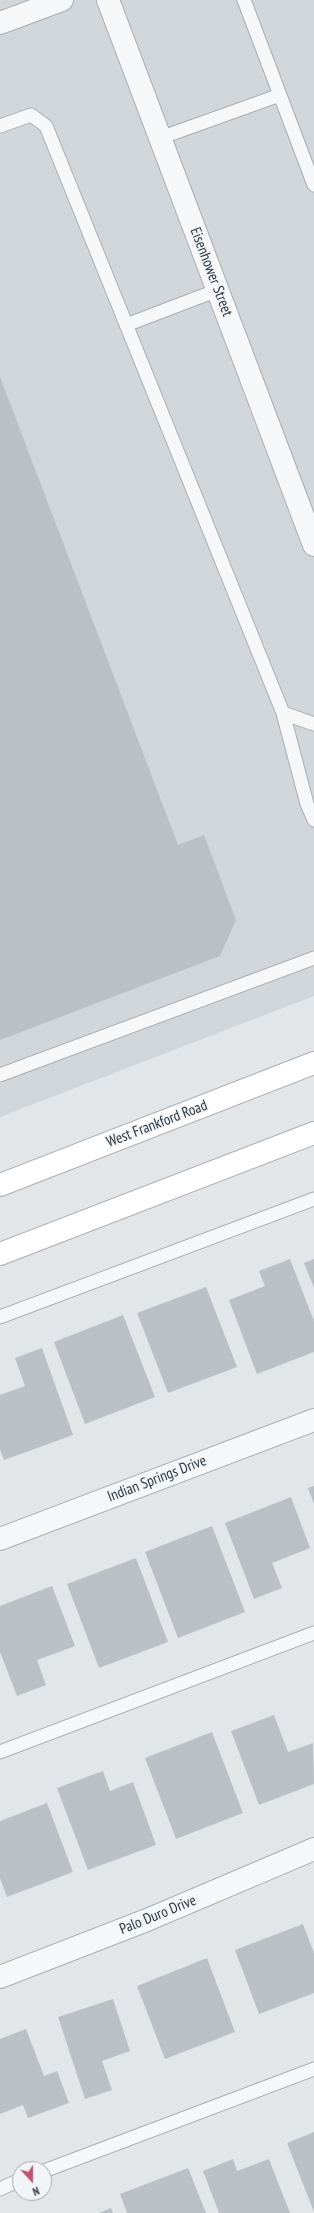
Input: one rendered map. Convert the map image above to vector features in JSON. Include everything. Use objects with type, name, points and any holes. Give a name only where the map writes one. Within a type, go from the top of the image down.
[{"type":"main road","name":"West Frankford Road","points":[[0,1185],[314,1064]]},
{"type":"main road","points":[[0,1254],[314,1134]]},
{"type":"street","points":[[0,23],[62,0]]},
{"type":"street","name":"Eisenhower Street","points":[[108,0],[314,545]]},
{"type":"street","name":"Indian Springs Drive","points":[[0,1538],[314,1420]]},
{"type":"street","name":"Palo Duro Drive","points":[[0,1977],[147,1920],[314,1849]]},
{"type":"lane","points":[[244,0],[314,185]]},
{"type":"lane","points":[[160,138],[280,95]]},
{"type":"lane","points":[[0,126],[31,115],[46,126],[283,714],[308,804],[314,820]]},
{"type":"lane","points":[[126,325],[218,290]]},
{"type":"lane","points":[[283,714],[314,724]]},
{"type":"lane","points":[[0,1075],[314,958]]},
{"type":"lane","points":[[0,1317],[314,1199]]},
{"type":"lane","points":[[0,1752],[314,1633]]},
{"type":"lane","points":[[52,2168],[314,2069]]},
{"type":"lane","points":[[0,2189],[12,2184]]},
{"type":"shaded area","points":[[0,0],[314,0],[314,996],[0,1117]]},
{"type":"building","points":[[0,377],[178,845],[204,835],[236,920],[220,956],[0,1040]]},
{"type":"building","points":[[290,1259],[314,1321],[314,1352],[257,1374],[229,1300],[265,1286],[259,1271]]},
{"type":"building","points":[[314,1259],[314,1288],[304,1263]]},
{"type":"building","points":[[206,1287],[237,1367],[168,1393],[137,1313]]},
{"type":"building","points":[[123,1315],[155,1397],[85,1424],[54,1342]]},
{"type":"building","points":[[42,1348],[73,1435],[4,1460],[0,1449],[0,1395],[25,1386],[15,1358]]},
{"type":"building","points":[[314,1486],[314,1504],[308,1488]]},
{"type":"building","points":[[291,1497],[310,1548],[272,1563],[282,1588],[254,1599],[225,1523]]},
{"type":"building","points":[[212,1526],[245,1612],[178,1638],[145,1552]]},
{"type":"building","points":[[136,1558],[168,1642],[99,1668],[67,1584]]},
{"type":"building","points":[[52,1586],[75,1646],[37,1660],[46,1685],[17,1696],[0,1652],[0,1606]]},
{"type":"building","points":[[274,1715],[288,1752],[313,1743],[314,1784],[259,1805],[231,1731]]},
{"type":"building","points":[[212,1732],[243,1813],[176,1839],[145,1758]]},
{"type":"building","points":[[103,1771],[110,1791],[133,1782],[156,1845],[88,1870],[57,1788]]},
{"type":"building","points":[[47,1803],[73,1872],[7,1897],[0,1878],[0,1821]]},
{"type":"building","points":[[303,1924],[314,1953],[314,1993],[259,2014],[235,1950]]},
{"type":"building","points":[[207,1958],[235,2032],[165,2059],[137,1986]]},
{"type":"building","points":[[113,1999],[130,2051],[102,2061],[112,2090],[85,2099],[58,2017]]},
{"type":"building","points":[[26,2029],[44,2076],[57,2071],[69,2103],[28,2118],[23,2105],[0,2114],[0,2039]]},
{"type":"building","points":[[314,2132],[314,2212],[287,2143]]},
{"type":"building","points":[[233,2159],[237,2171],[269,2159],[290,2213],[219,2213],[203,2171]]},
{"type":"building","points":[[188,2168],[206,2213],[127,2213],[120,2194]]},
{"type":"building","points":[[111,2208],[113,2213],[99,2213]]}]
